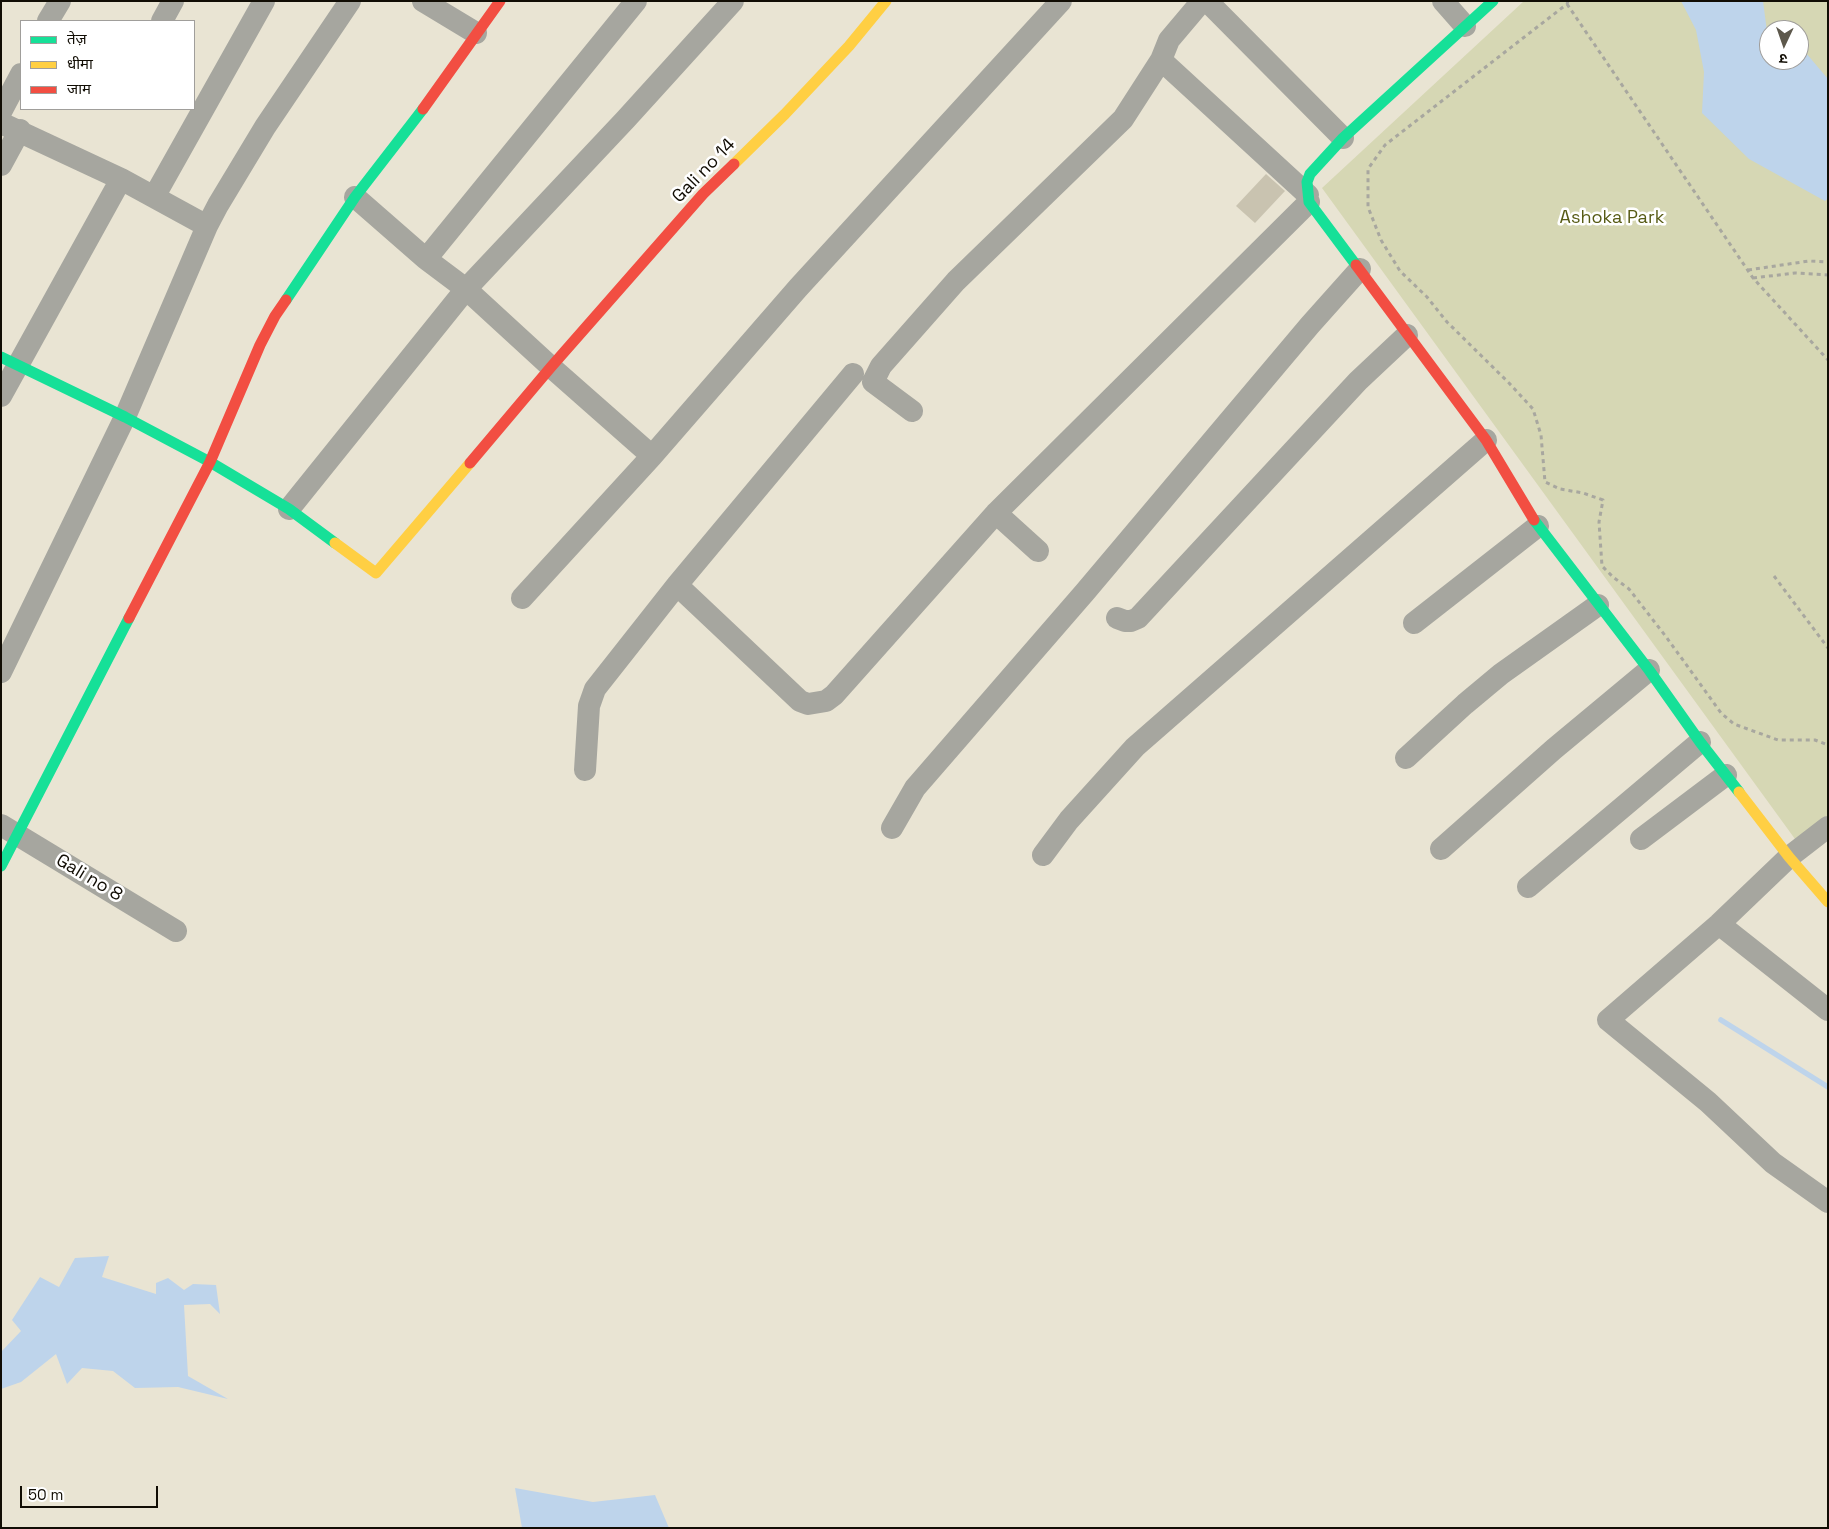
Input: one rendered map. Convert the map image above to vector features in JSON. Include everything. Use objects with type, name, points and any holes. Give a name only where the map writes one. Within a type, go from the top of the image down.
[{"type":"street","points":[[49,20],[60,1]]},
{"type":"street","points":[[163,20],[173,1]]},
{"type":"street","points":[[154,197],[264,1]]},
{"type":"street","points":[[1,672],[125,417],[218,205],[265,127],[350,1]]},
{"type":"street","points":[[423,1],[476,33]]},
{"type":"street","points":[[1,866],[9,830],[210,462],[260,345],[275,316],[355,197],[447,77],[500,1]]},
{"type":"street","points":[[426,259],[636,1]]},
{"type":"street","points":[[9,361],[125,417],[210,462],[289,509],[466,289],[626,120],[733,1]]},
{"type":"street","name":"Gali no 14","points":[[289,509],[376,573],[551,367],[703,194],[785,114],[849,46],[886,1]]},
{"type":"street","points":[[522,598],[652,456],[798,288],[1061,1]]},
{"type":"street","points":[[912,411],[873,382],[881,366],[956,281],[1123,119],[1161,60],[1169,40],[1202,1]]},
{"type":"street","points":[[1207,1],[1343,138]]},
{"type":"street","points":[[1443,1],[1465,26]]},
{"type":"street","points":[[677,585],[800,701],[808,704],[826,702],[996,513],[1308,199],[1310,174],[1343,138],[1493,1]]},
{"type":"street","points":[[1161,60],[1308,199],[1486,440],[1538,526],[1649,670],[1700,742],[1790,857],[1828,902]]},
{"type":"street","points":[[1,112],[20,76]]},
{"type":"street","points":[[1,165],[10,127],[121,179],[208,226]]},
{"type":"street","points":[[1,396],[9,361],[121,179]]},
{"type":"street","points":[[355,197],[426,259],[466,289],[652,456]]},
{"type":"street","points":[[892,828],[915,788],[1085,592],[1310,325],[1360,269]]},
{"type":"street","points":[[1117,618],[1131,621],[1138,618],[1358,381],[1407,335]]},
{"type":"street","points":[[585,770],[589,706],[595,689],[677,585],[852,374]]},
{"type":"street","points":[[1043,855],[1069,820],[1136,747],[1486,440]]},
{"type":"street","points":[[996,513],[1038,551]]},
{"type":"street","points":[[1414,623],[1538,526]]},
{"type":"street","points":[[1406,758],[1501,674],[1598,605]]},
{"type":"street","points":[[1441,849],[1554,749],[1649,670]]},
{"type":"street","points":[[1528,887],[1700,742]]},
{"type":"street","points":[[1641,838],[1726,775]]},
{"type":"street","points":[[1828,827],[1790,857],[1719,924],[1608,1020],[1708,1102],[1773,1162],[1828,1202]]},
{"type":"street","name":"Gali no 8","points":[[9,830],[176,931]]},
{"type":"street","points":[[1719,924],[1828,1010]]},
{"type":"path","points":[[1828,360],[1753,278],[1567,3],[1385,145],[1368,169],[1368,207],[1381,240],[1400,271],[1427,297],[1446,322],[1509,383],[1532,409],[1541,435],[1544,482],[1560,490],[1583,493],[1603,500],[1599,522],[1602,566],[1613,578],[1629,589],[1668,638],[1721,713],[1734,724],[1778,740],[1815,740],[1828,744]]},
{"type":"path","points":[[1748,270],[1809,261],[1828,262]]},
{"type":"path","points":[[1753,278],[1795,273],[1828,275]]},
{"type":"path","points":[[1774,576],[1828,648]]},
{"type":"green space","name":"Ashoka Park","points":[[1524,1],[1828,1],[1828,816],[1795,839],[1322,188]]},
{"type":"water","points":[[1681,1],[1763,1],[1765,20],[1759,20],[1759,70],[1809,70],[1809,57],[1828,79],[1828,198],[1825,201],[1749,159],[1702,113],[1704,72],[1696,30]]},
{"type":"water","points":[[109,1256],[102,1277],[156,1294],[156,1283],[168,1278],[184,1290],[193,1284],[216,1285],[220,1314],[210,1304],[184,1305],[188,1376],[228,1399],[178,1387],[135,1388],[113,1371],[82,1368],[67,1384],[56,1354],[21,1382],[1,1389],[1,1352],[21,1331],[12,1320],[40,1277],[59,1287],[75,1258]]},
{"type":"water","points":[[515,1488],[593,1502],[655,1495],[669,1528],[522,1528]]},
{"type":"building","points":[[1266,174],[1285,191],[1255,223],[1236,206]]},
{"type":"waterway","points":[[1721,1020],[1828,1087]]},
{"type":"traffic: fast","points":[[1356,265],[1309,202],[1307,182],[1310,174],[1343,138],[1493,1]]},
{"type":"traffic: fast","points":[[286,300],[355,197],[423,109]]},
{"type":"traffic: fast","points":[[1,357],[125,417],[210,462],[289,509],[335,543]]},
{"type":"traffic: fast","points":[[1534,520],[1649,670],[1700,742],[1739,792]]},
{"type":"traffic: fast","points":[[1,866],[129,618]]},
{"type":"traffic: slow","points":[[734,164],[785,114],[849,46],[886,1]]},
{"type":"traffic: slow","points":[[335,543],[376,573],[470,463]]},
{"type":"traffic: slow","points":[[1739,792],[1789,857],[1828,902]]},
{"type":"traffic: jam","points":[[423,109],[500,1]]},
{"type":"traffic: jam","points":[[470,463],[551,367],[703,194],[734,164]]},
{"type":"traffic: jam","points":[[1356,265],[1486,440],[1534,520]]},
{"type":"traffic: jam","points":[[129,618],[210,462],[260,345],[275,316],[286,300]]}]
